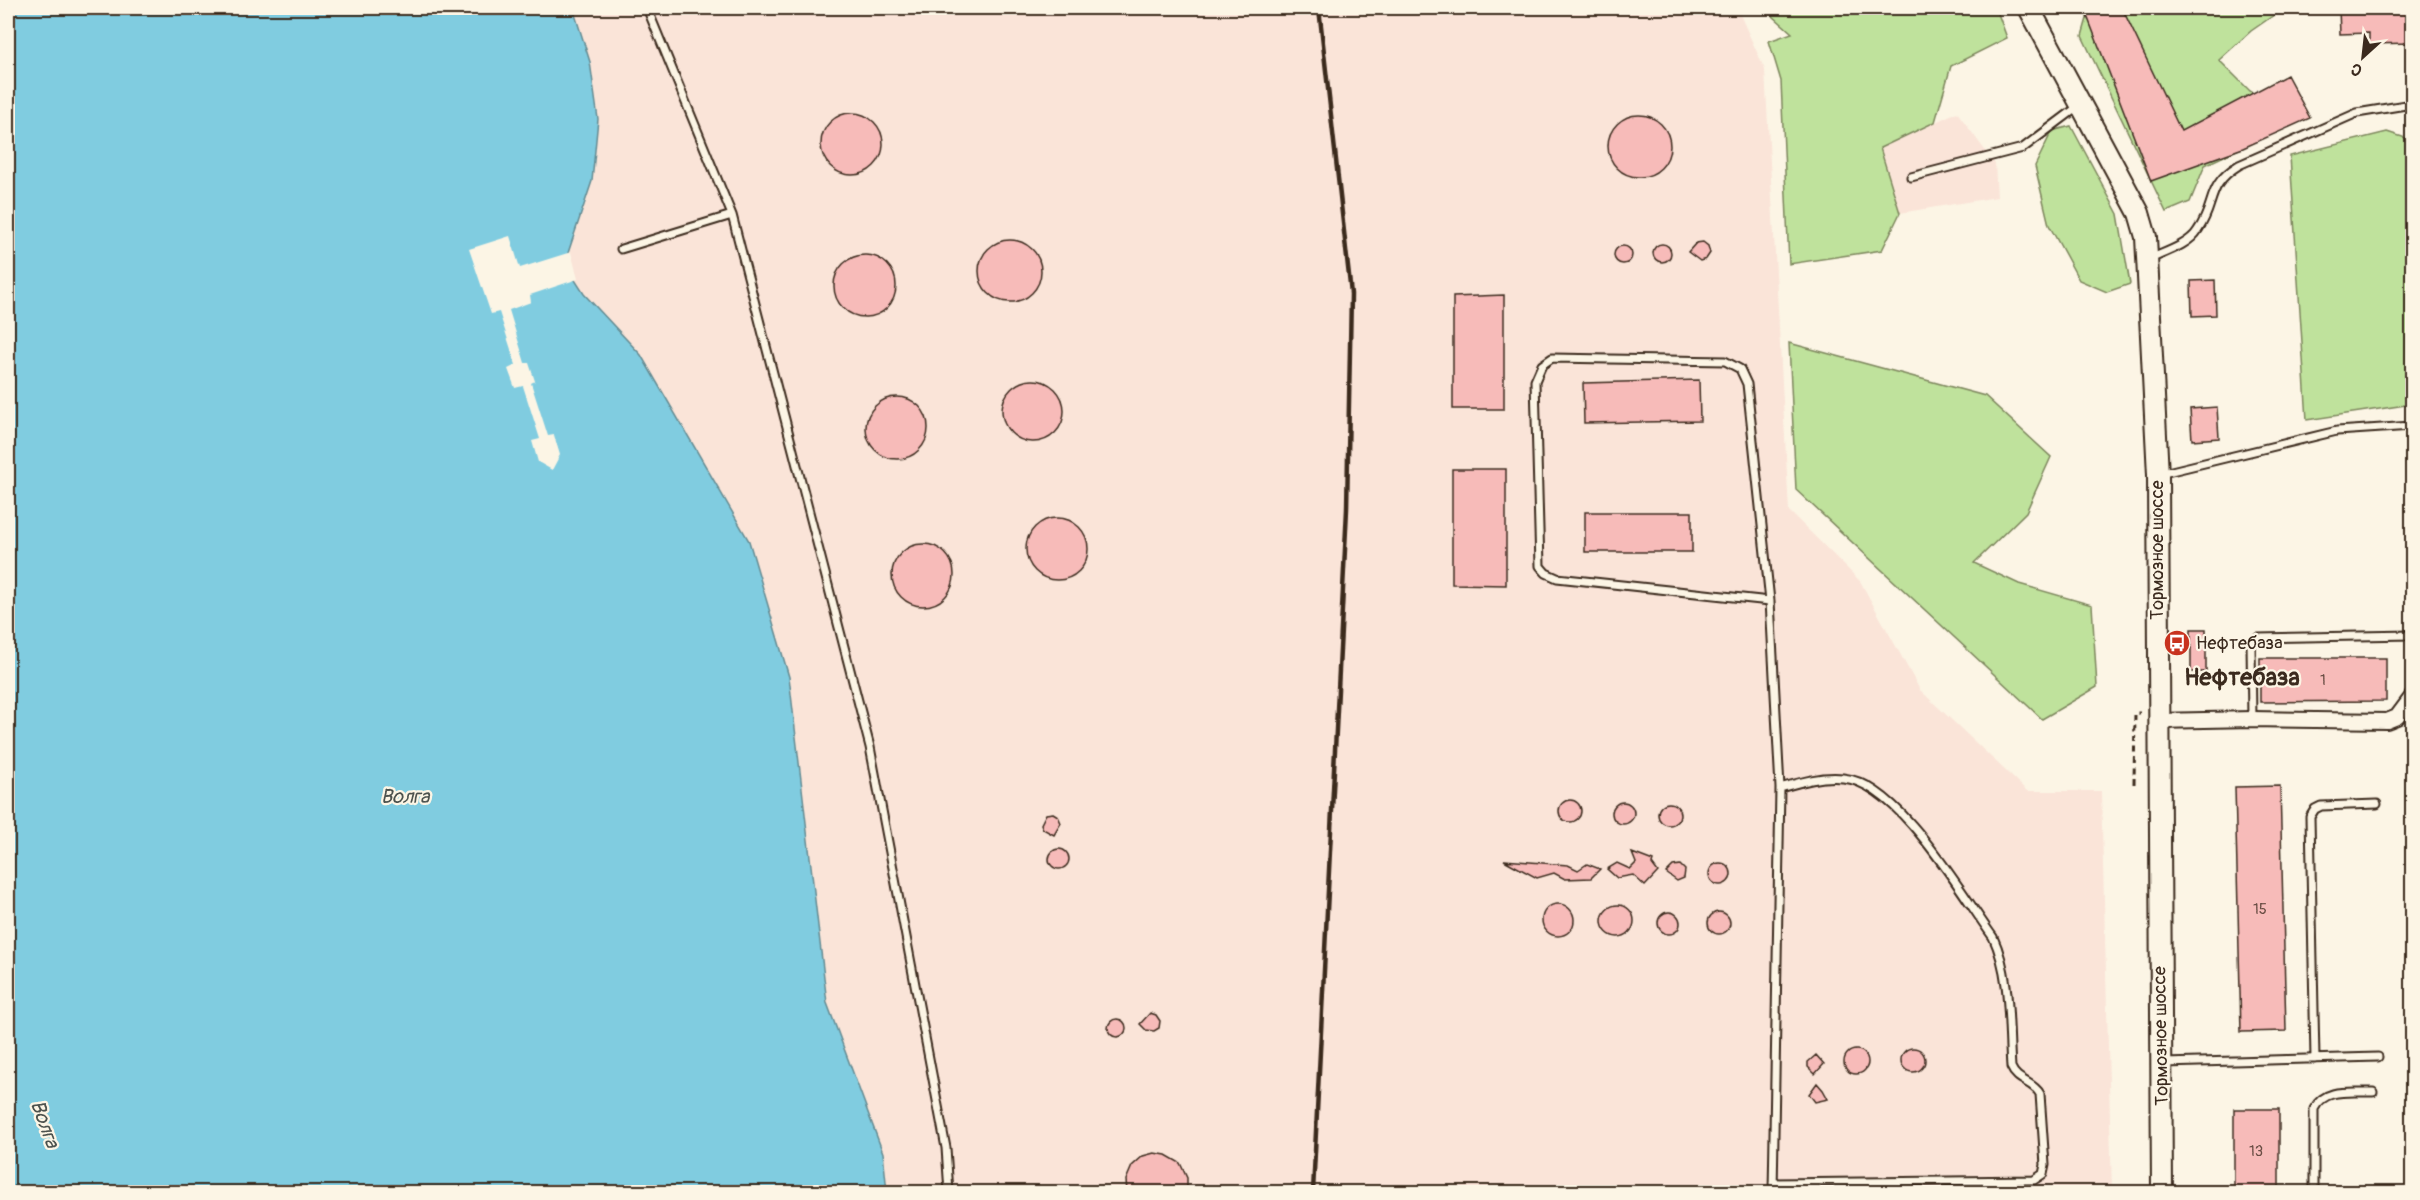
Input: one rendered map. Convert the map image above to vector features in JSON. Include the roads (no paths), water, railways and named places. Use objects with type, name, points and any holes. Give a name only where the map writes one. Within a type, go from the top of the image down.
[{"type":"street","name":"Тормозное шоссе","points":[[2029,8],[2139,213],[2146,237],[2149,260],[2158,475],[2157,721],[2163,1192]]},
{"type":"street","points":[[2157,721],[2252,719],[2387,721],[2397,717],[2412,697]]},
{"type":"lane","points":[[647,8],[732,215],[870,747],[946,1148],[949,1192]]},
{"type":"lane","points":[[1911,177],[2023,148],[2081,104]]},
{"type":"lane","points":[[2149,260],[2190,239],[2199,230],[2216,185],[2225,174],[2239,165],[2357,113],[2412,104]]},
{"type":"lane","points":[[621,249],[732,215]]},
{"type":"lane","points":[[1770,601],[1557,578],[1546,573],[1540,566],[1535,381],[1542,365],[1552,358],[1725,362],[1740,369],[1747,384],[1770,601],[1780,788],[1773,1192]]},
{"type":"lane","points":[[2158,475],[2337,431],[2412,426]]},
{"type":"lane","points":[[2252,719],[2252,644],[2258,638],[2412,635]]},
{"type":"lane","points":[[1773,1183],[2034,1180],[2043,1173],[2045,1166],[2040,1094],[2034,1086],[2018,1078],[2011,1067],[2004,975],[2001,955],[1993,937],[1910,821],[1874,788],[1844,778],[1820,777],[1780,788]]},
{"type":"lane","points":[[2315,1059],[2310,817],[2314,809],[2321,806],[2377,804]]},
{"type":"lane","points":[[2161,1063],[2378,1057]]},
{"type":"lane","points":[[2314,1192],[2314,1109],[2319,1100],[2329,1094],[2373,1092]]},
{"type":"water","name":"Волга","points":[[8,8],[573,8],[590,62],[598,119],[592,181],[568,253],[575,280],[584,294],[641,355],[749,541],[789,677],[827,1003],[883,1153],[887,1192],[8,1192]]},
{"type":"railway","points":[[1313,1192],[1347,509],[1351,294],[1319,8]]},
{"type":"place","name":"Нефтебаза","points":[[2177,643]]},
{"type":"district","name":"Нефтебаза","points":[[2242,677]]}]
